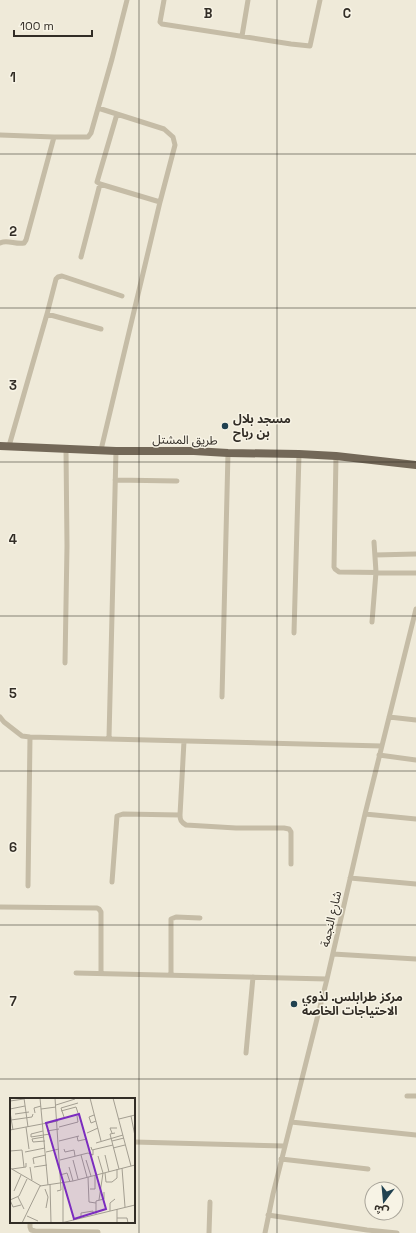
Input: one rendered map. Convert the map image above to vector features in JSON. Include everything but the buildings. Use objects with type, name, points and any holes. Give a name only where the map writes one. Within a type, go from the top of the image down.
[{"type":"main road","name":"طريق المشتل","points":[[0,446],[116,451],[194,451],[299,454],[336,456],[416,465]]},
{"type":"street","points":[[0,135],[88,137],[91,133],[128,0]]},
{"type":"street","points":[[164,0],[160,22],[162,24],[310,46],[320,0]]},
{"type":"street","points":[[242,36],[248,0]]},
{"type":"street","points":[[98,108],[164,129],[174,140],[175,145],[101,450]]},
{"type":"street","points":[[81,257],[100,184],[97,182],[117,114]]},
{"type":"street","points":[[0,243],[4,241],[20,244],[24,243],[26,240],[54,137]]},
{"type":"street","points":[[100,184],[160,202]]},
{"type":"street","points":[[9,446],[58,277],[62,276],[122,296]]},
{"type":"street","points":[[47,314],[101,329]]},
{"type":"street","points":[[64,663],[67,546],[66,449]]},
{"type":"street","points":[[109,738],[116,451]]},
{"type":"street","points":[[222,697],[228,453]]},
{"type":"street","points":[[294,633],[299,454]]},
{"type":"street","points":[[336,456],[335,569],[339,572],[416,573]]},
{"type":"street","points":[[115,480],[177,481]]},
{"type":"street","points":[[372,622],[376,572],[374,542]]},
{"type":"street","points":[[375,555],[416,554]]},
{"type":"street","name":"شارع النجمة","points":[[265,1233],[284,1146],[327,979],[365,814],[416,609]]},
{"type":"street","points":[[0,716],[7,724],[22,736],[30,738],[109,738],[382,746]]},
{"type":"street","points":[[389,717],[416,720]]},
{"type":"street","points":[[28,886],[30,738]]},
{"type":"street","points":[[184,741],[180,820],[186,825],[289,829],[291,832],[291,864]]},
{"type":"street","points":[[380,756],[416,760]]},
{"type":"street","points":[[112,882],[118,816],[123,814],[180,815]]},
{"type":"street","points":[[365,814],[416,819]]},
{"type":"street","points":[[350,878],[416,884]]},
{"type":"street","points":[[0,906],[99,909],[101,912],[101,974]]},
{"type":"street","points":[[171,975],[171,919],[176,917],[200,918]]},
{"type":"street","points":[[333,954],[416,959]]},
{"type":"street","points":[[76,972],[101,974],[327,979]]},
{"type":"street","points":[[246,1052],[253,977]]},
{"type":"street","points":[[407,1096],[416,1096]]},
{"type":"street","points":[[291,1122],[416,1135]]},
{"type":"street","points":[[135,1142],[284,1146]]},
{"type":"street","points":[[281,1159],[368,1169]]},
{"type":"street","points":[[209,1233],[210,1202]]},
{"type":"street","points":[[268,1215],[397,1233]]},
{"type":"street","points":[[30,1223],[31,1230],[35,1231],[98,1232]]},
{"type":"place","name":"مسجد بلال بن رباح","points":[[225,426]]},
{"type":"place","name":"مركز طرابلس. لذوي الاحتياجات الخاصة","points":[[294,1004]]}]
